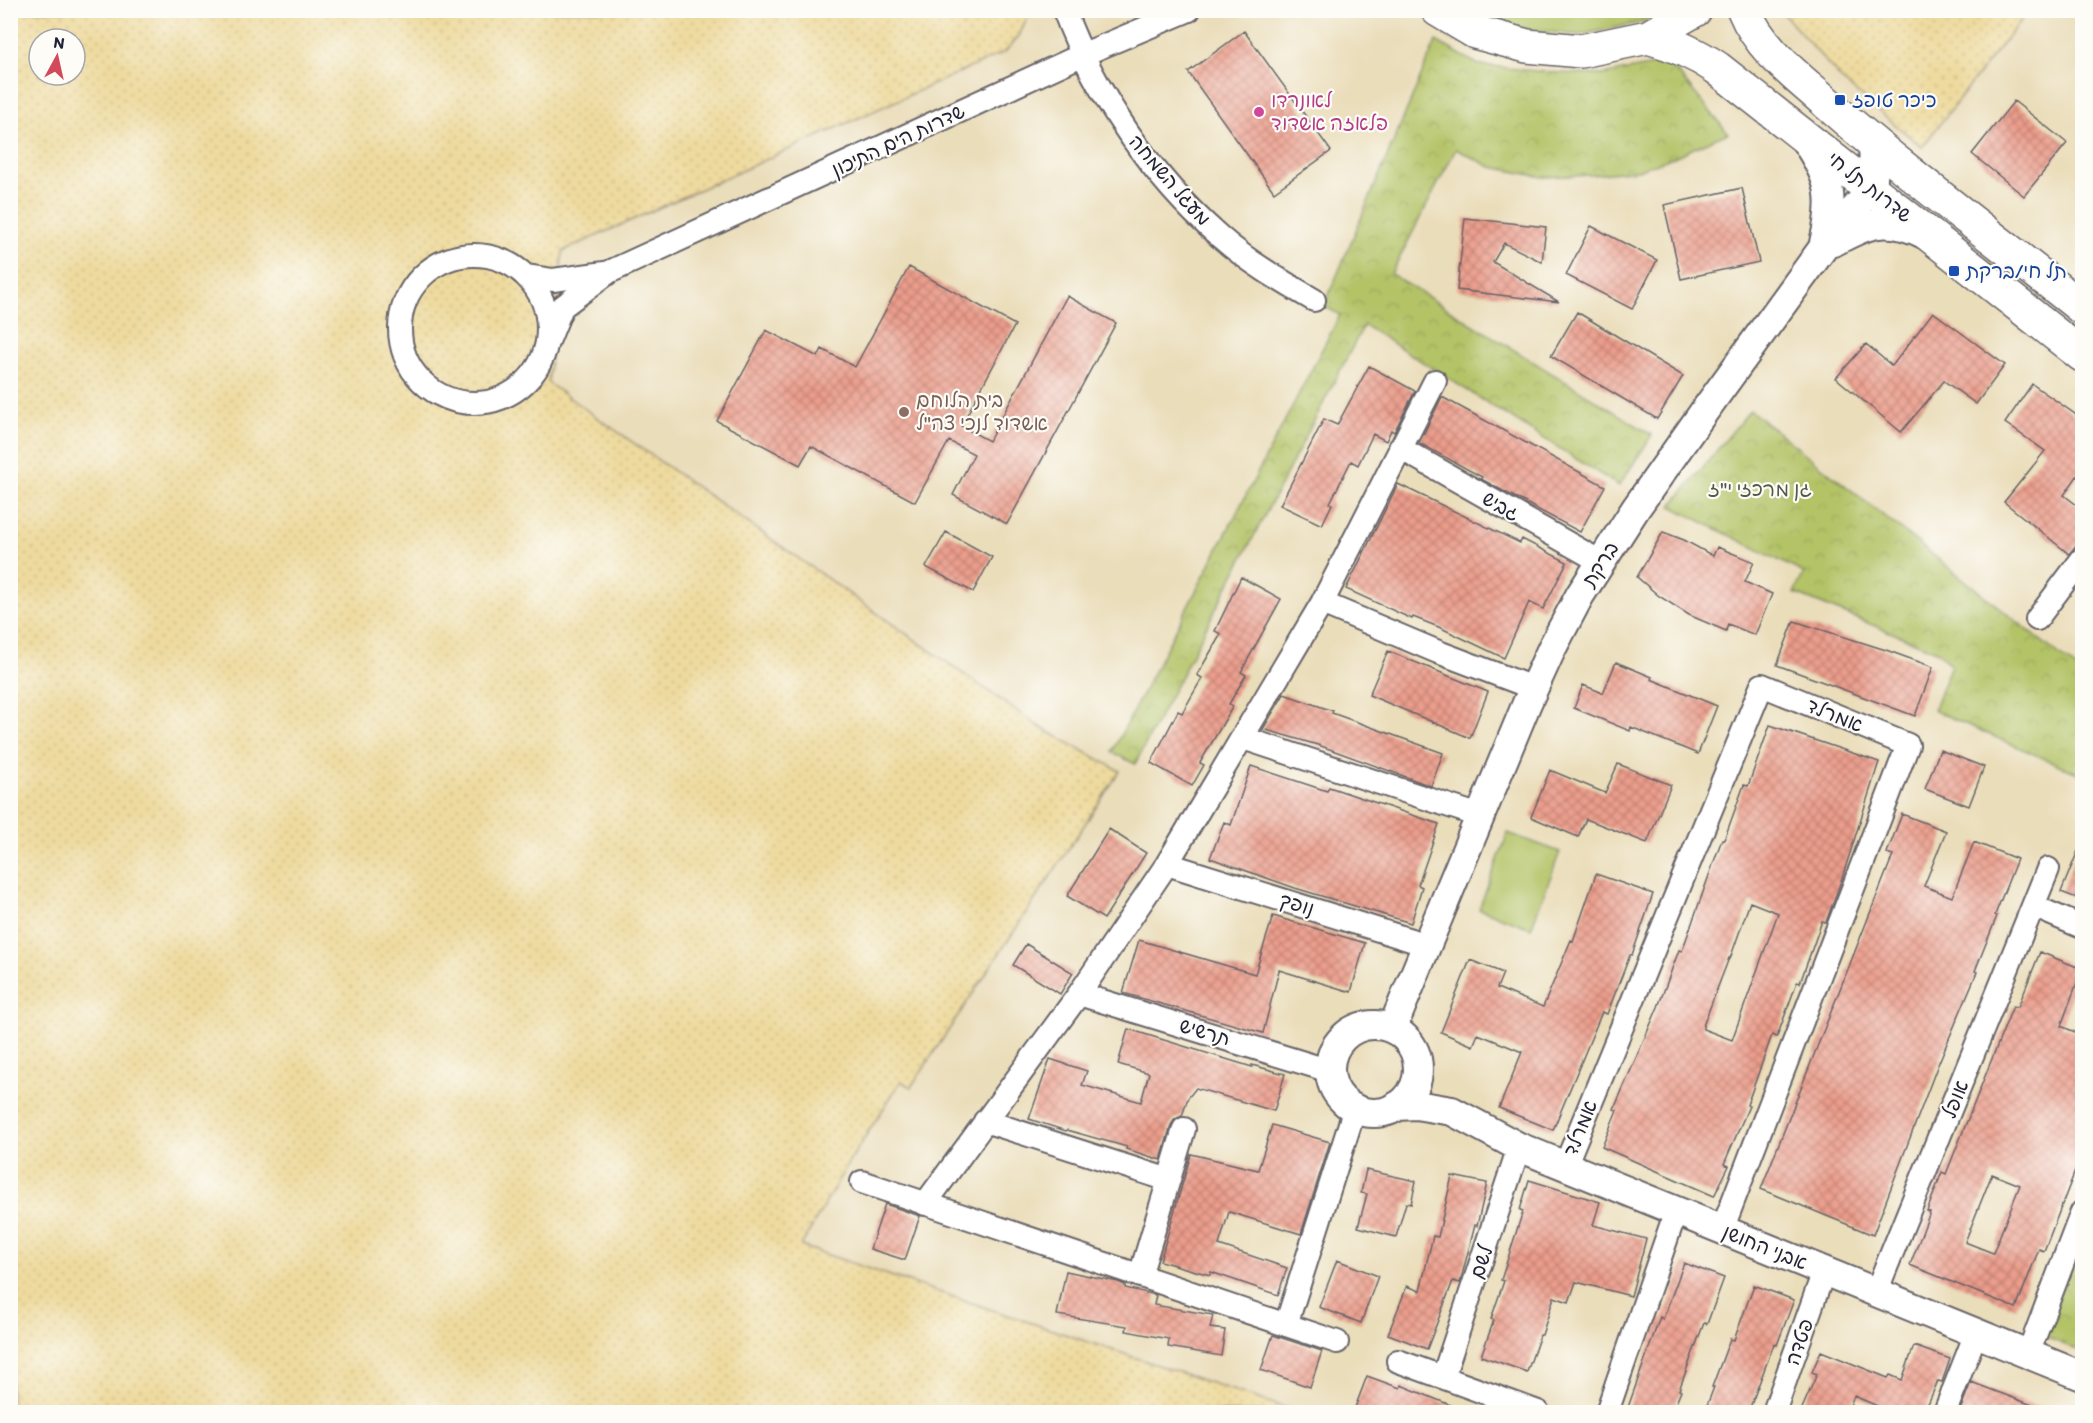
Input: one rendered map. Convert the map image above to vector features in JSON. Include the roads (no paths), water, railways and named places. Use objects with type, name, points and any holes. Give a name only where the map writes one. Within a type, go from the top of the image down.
[{"type":"main road","points":[[1438,10],[1475,32],[1527,46],[1581,51],[1648,37],[1695,10]]},
{"type":"main road","name":"שדרות תל חי","points":[[1744,10],[1761,41],[1785,66],[1873,143],[2082,308]]},
{"type":"main road","name":"שדרות תל חי","points":[[1648,37],[1702,57],[1872,188],[2082,355]]},
{"type":"street","name":"מעגל השמחה","points":[[1064,10],[1075,38],[1106,97],[1130,135],[1182,200],[1219,236],[1284,283],[1314,300]]},
{"type":"street","name":"שדרות הים התיכון","points":[[549,339],[562,307],[609,272],[1084,54],[1189,10]]},
{"type":"street","points":[[1799,131],[1819,160],[1829,191],[1831,206],[1823,248]]},
{"type":"street","points":[[1872,188],[1873,143]]},
{"type":"street","name":"ברקת","points":[[1392,1029],[1533,688],[1580,596],[1636,508],[1823,248],[1872,188]]},
{"type":"street","points":[[1823,248],[1863,226],[1876,223],[1907,225],[1938,241]]},
{"type":"street","points":[[471,254],[492,256],[513,265],[527,276],[542,297],[549,317],[549,339],[543,359],[532,377],[516,392],[496,400],[475,404],[454,401],[434,392],[418,378],[408,363],[400,343],[399,324],[410,289],[422,275],[436,264],[453,257],[471,254]]},
{"type":"street","name":"שדרות הים התיכון","points":[[527,276],[554,280],[609,272]]},
{"type":"street","points":[[925,1204],[1079,994],[1167,864],[1322,603],[1435,381]]},
{"type":"street","name":"גביש","points":[[1400,448],[1601,562]]},
{"type":"street","points":[[2037,619],[2082,559]]},
{"type":"street","points":[[1322,603],[1438,652],[1533,688]]},
{"type":"street","name":"אמרלד","points":[[1565,1166],[1762,685],[1773,689],[1908,745],[1722,1230]]},
{"type":"street","points":[[1243,738],[1480,816]]},
{"type":"street","name":"נופך","points":[[1167,864],[1427,945]]},
{"type":"street","name":"אופל","points":[[1876,1292],[2048,869]]},
{"type":"street","points":[[2033,906],[2082,927]]},
{"type":"street","name":"תרשיש","points":[[1079,994],[1330,1071]]},
{"type":"street","points":[[1378,1025],[1392,1029],[1412,1046],[1417,1058],[1418,1071],[1415,1085],[1408,1097],[1397,1106],[1384,1112],[1369,1112],[1355,1108],[1337,1093],[1330,1071],[1332,1056],[1338,1043],[1349,1032],[1362,1026],[1378,1025]]},
{"type":"street","name":"אבני החושן","points":[[1417,1058],[1432,1088],[1452,1112]]},
{"type":"street","name":"אבני החושן","points":[[1397,1106],[1416,1105],[1452,1112],[1519,1147],[2082,1376]]},
{"type":"street","points":[[1286,1325],[1355,1108]]},
{"type":"street","points":[[985,1121],[1169,1180]]},
{"type":"street","points":[[1140,1276],[1184,1129]]},
{"type":"street","name":"לשם","points":[[1443,1377],[1519,1147]]},
{"type":"street","points":[[862,1182],[1337,1342]]},
{"type":"street","points":[[1607,1413],[1676,1211]]},
{"type":"street","points":[[2028,1354],[2082,1212]]},
{"type":"street","name":"פטדה","points":[[1774,1413],[1824,1271]]},
{"type":"street","points":[[1945,1413],[1976,1333]]},
{"type":"street","points":[[1398,1360],[1538,1413]]},
{"type":"place","name":"כיכר טופז","points":[[1840,100]]},
{"type":"place","name":"לאונרדו פלאזה אשדוד","points":[[1259,112]]},
{"type":"place","name":"תל חי/ברקת","points":[[1954,271]]},
{"type":"place","name":"בית הלוחם אשדוד לנכי צה\"ל","points":[[904,412]]},
{"type":"park label","name":"גן מרכזי י\"ז","points":[[1760,489]]}]
